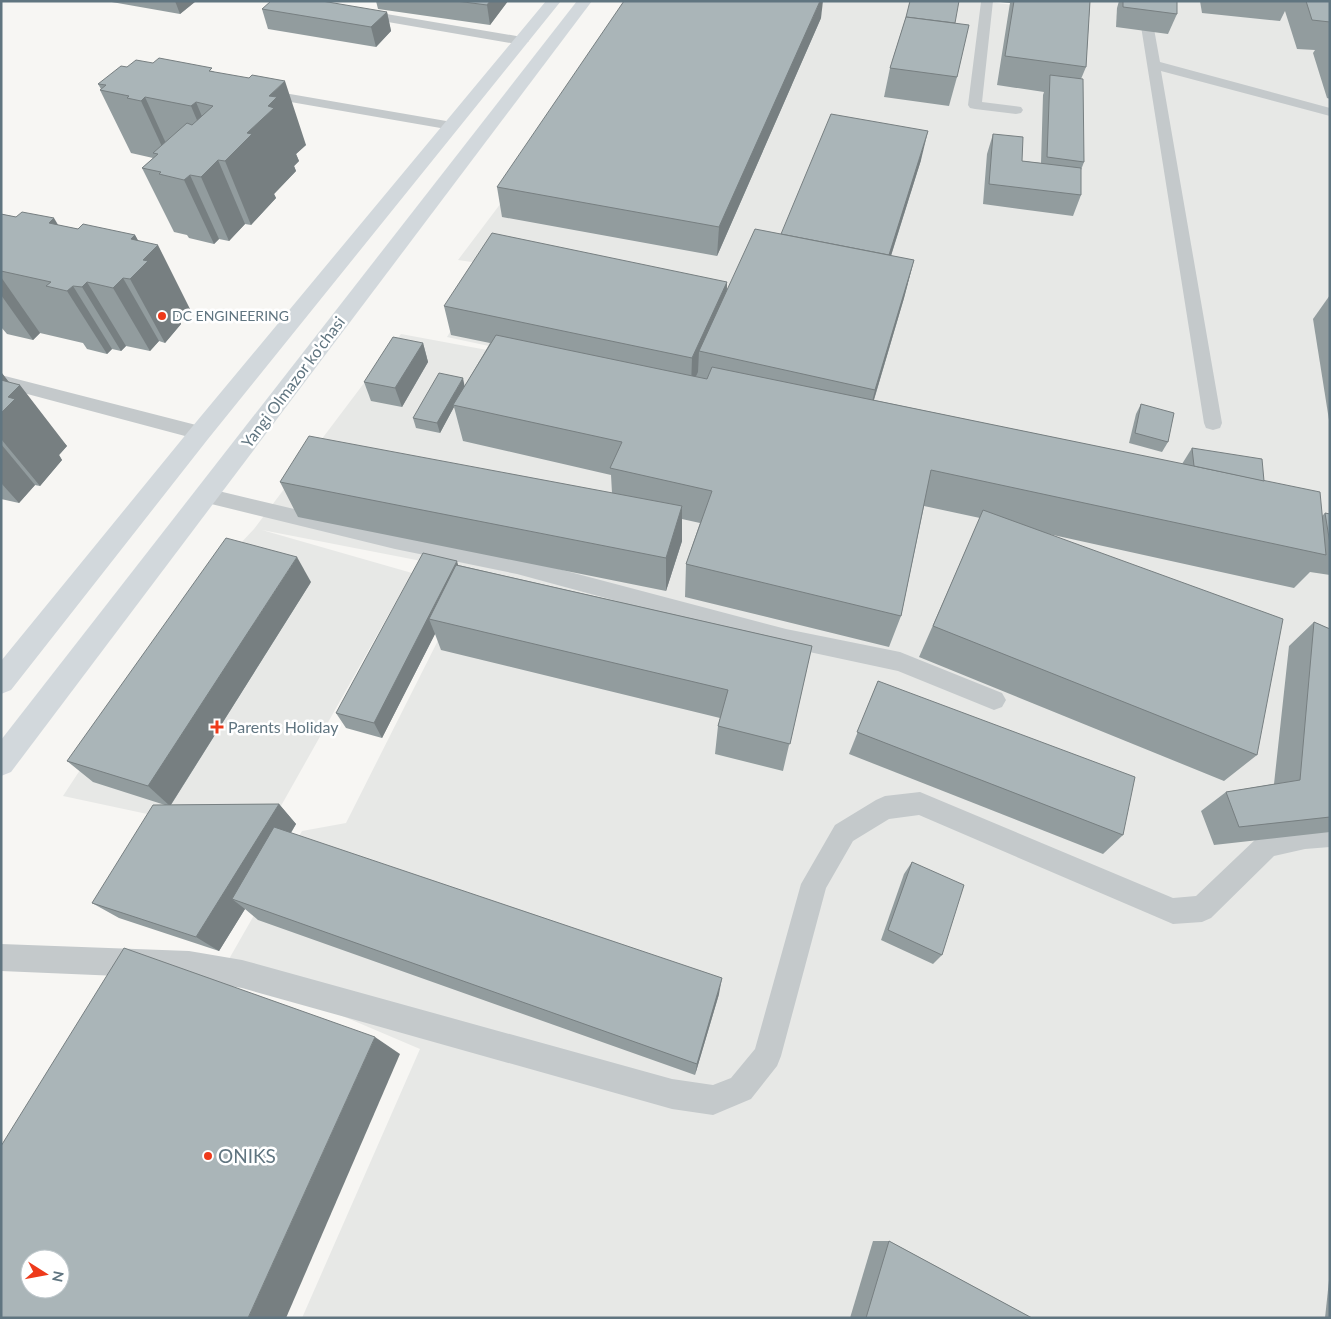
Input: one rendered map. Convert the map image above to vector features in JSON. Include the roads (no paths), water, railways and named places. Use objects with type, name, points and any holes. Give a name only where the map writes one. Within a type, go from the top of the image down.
[{"type":"main road","points":[[1,682],[200,433],[554,1]]},
{"type":"main road","name":"Yangi Olmazor ko'chasi","points":[[1,763],[585,1]]},
{"type":"lane","points":[[1143,1],[1213,423]]},
{"type":"lane","points":[[988,2],[975,105],[1016,110]]},
{"type":"lane","points":[[340,10],[522,41]]},
{"type":"lane","points":[[1154,65],[1330,112]]},
{"type":"lane","points":[[248,91],[452,126]]},
{"type":"lane","points":[[1,381],[200,433]]},
{"type":"lane","points":[[206,496],[395,541],[517,566],[786,638],[900,662],[994,700]]},
{"type":"lane","points":[[1,957],[189,965],[242,974],[672,1094],[713,1100],[742,1089],[767,1056],[814,884],[844,833],[885,808],[920,802],[1172,911],[1202,909],[1267,846],[1305,837],[1330,835]]},
{"type":"place","name":"DC ENGINEERING","points":[[162,316]]},
{"type":"place","name":"Parents Holiday","points":[[217,727]]},
{"type":"place","name":"ONIKS","points":[[208,1156]]}]
